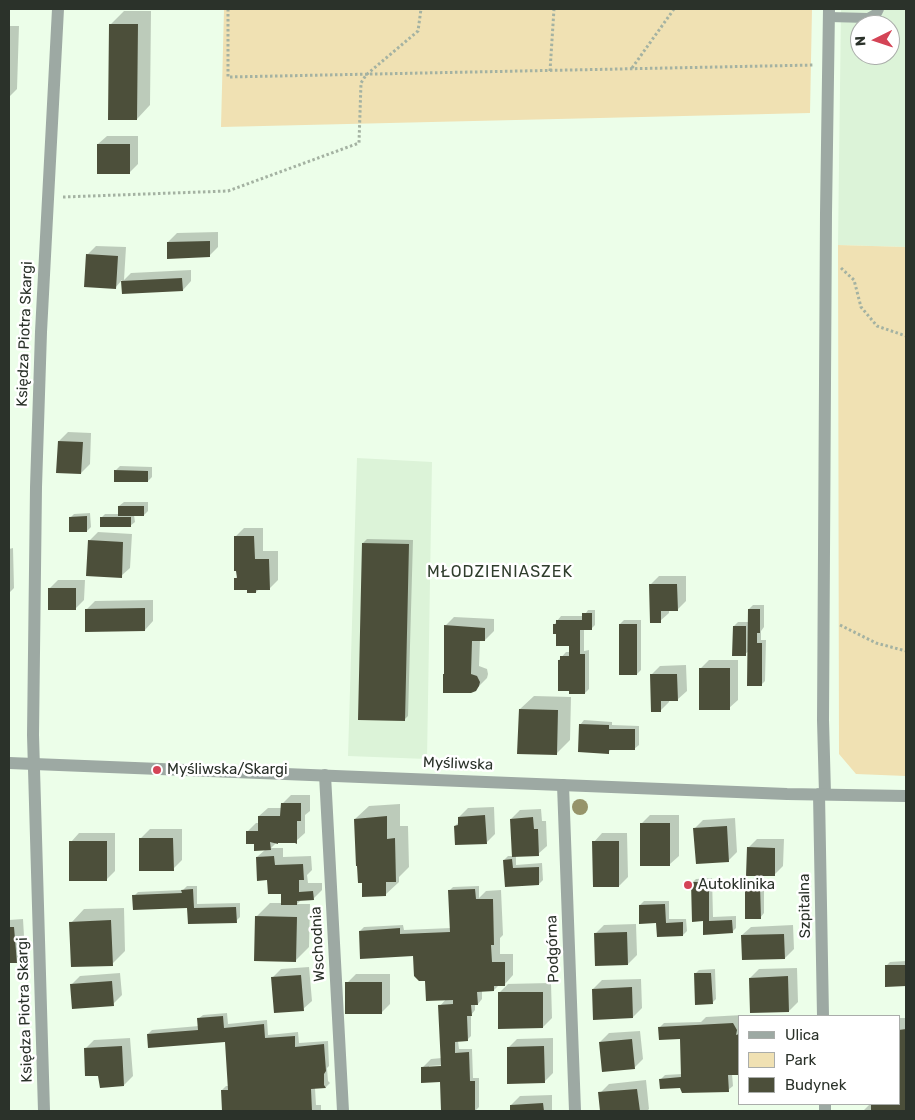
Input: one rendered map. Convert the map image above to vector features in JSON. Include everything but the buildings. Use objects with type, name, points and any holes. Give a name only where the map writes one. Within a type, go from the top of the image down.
[{"type":"street","name":"Księdza Piotra Skargi","points":[[44,1111],[33,764],[36,488],[41,332],[58,9]]},
{"type":"street","name":"Szpitalna","points":[[824,1015],[822,794],[825,261],[829,13]]},
{"type":"street","name":"Myśliwska","points":[[9,763],[563,785],[906,796]]},
{"type":"street","name":"Wschodnia","points":[[325,775],[343,1111]]},
{"type":"street","name":"Podgórna","points":[[563,785],[575,1111]]},
{"type":"lane","points":[[829,13],[868,18],[877,14],[879,9]]},
{"type":"path","points":[[228,9],[228,77],[828,65]]},
{"type":"path","points":[[48,197],[228,191],[358,143],[361,83],[366,75],[418,31],[421,9]]},
{"type":"path","points":[[550,71],[554,9]]},
{"type":"path","points":[[632,69],[674,9]]},
{"type":"path","points":[[825,261],[841,268],[854,280],[861,306],[877,326],[906,336]]},
{"type":"path","points":[[824,617],[876,643],[906,651]]},
{"type":"shaded area","points":[[841,9],[906,9],[906,247],[838,245]]},
{"type":"shaded area","points":[[357,458],[432,462],[427,759],[348,756]]},
{"type":"green space","points":[[224,9],[812,9],[810,113],[221,127]]},
{"type":"green space","points":[[838,245],[906,247],[906,776],[856,774],[839,754]]},
{"type":"place","name":"Myśliwska/Skargi","points":[[157,770]]},
{"type":"place","name":"Autoklinika","points":[[688,885]]},
{"type":"district","name":"MŁODZIENIASZEK","points":[[500,572]]}]
